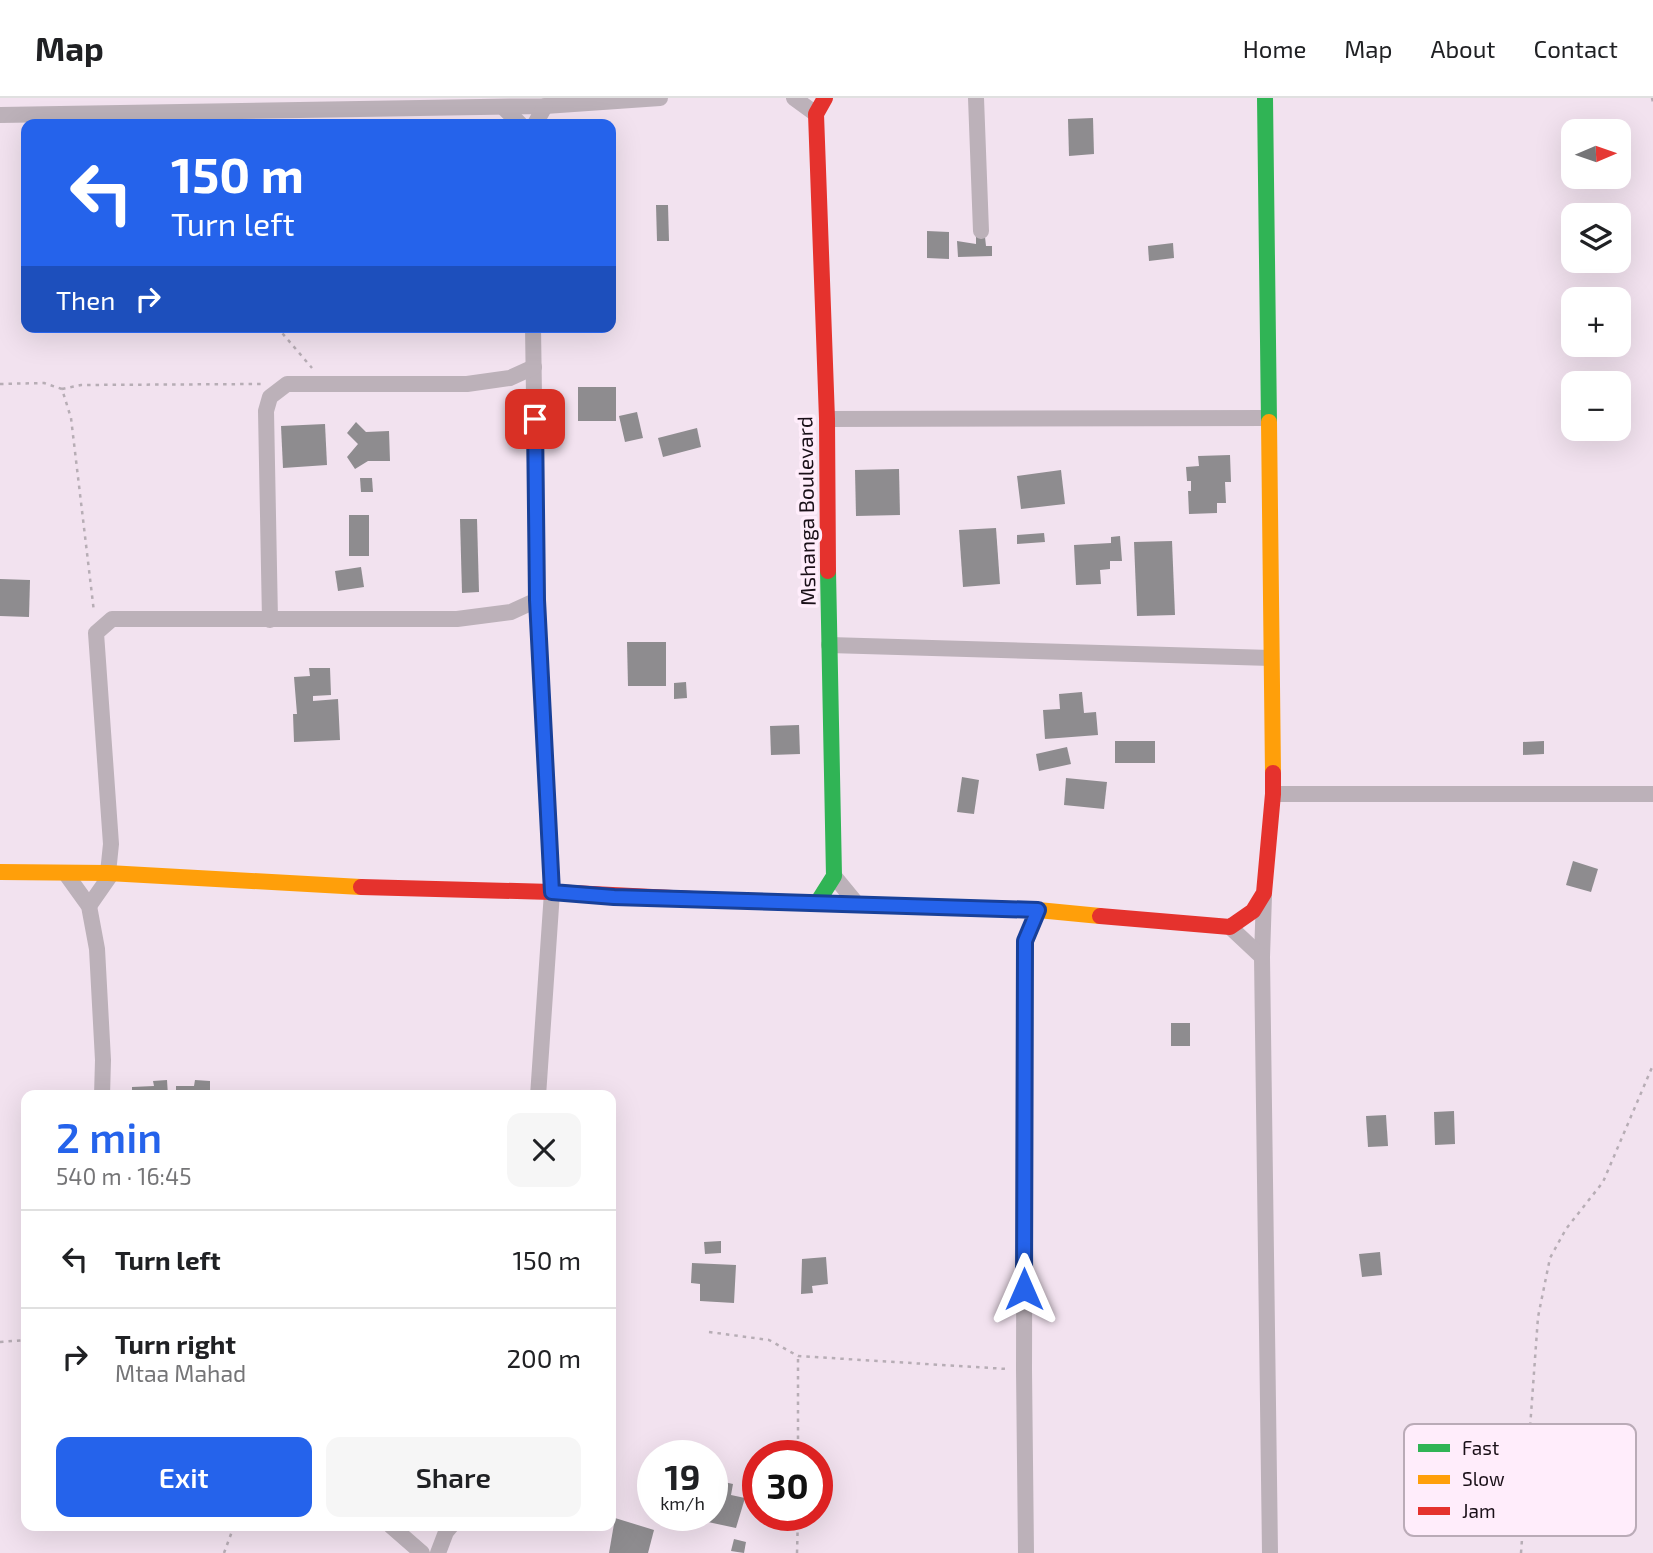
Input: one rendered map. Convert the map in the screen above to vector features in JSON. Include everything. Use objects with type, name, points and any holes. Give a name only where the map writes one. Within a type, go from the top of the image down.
[{"type":"street","points":[[0,115],[325,103],[545,106],[660,98]]},
{"type":"street","points":[[794,98],[816,114],[825,98]]},
{"type":"street","points":[[976,98],[981,232]]},
{"type":"street","points":[[1265,98],[1273,794],[1264,893],[1262,957],[1270,1553]]},
{"type":"street","points":[[538,119],[545,106]]},
{"type":"street","points":[[503,107],[515,119]]},
{"type":"street","name":"Mshanga Boulevard","points":[[816,114],[827,419],[834,876]]},
{"type":"street","points":[[533,333],[537,600],[552,892],[538,1090]]},
{"type":"street","points":[[270,620],[267,411],[270,397],[287,384],[467,384],[510,378],[534,367]]},
{"type":"street","points":[[827,419],[1268,418]]},
{"type":"street","points":[[89,906],[110,873],[111,844],[96,633],[112,619],[457,619],[511,612],[537,600]]},
{"type":"street","points":[[829,645],[1271,658]]},
{"type":"street","points":[[1273,794],[1653,794]]},
{"type":"street","points":[[0,872],[110,873],[340,887],[1038,910],[1230,927],[1262,957]]},
{"type":"street","points":[[66,874],[89,906],[97,949],[102,1090]]},
{"type":"street","points":[[817,903],[834,876],[857,904]]},
{"type":"street","points":[[1230,927],[1253,911],[1264,893]]},
{"type":"street","points":[[1026,1553],[1025,941],[1038,910]]},
{"type":"street","points":[[397,1531],[422,1553]]},
{"type":"street","points":[[438,1553],[447,1531]]},
{"type":"path","points":[[282,333],[326,384]]},
{"type":"path","points":[[0,384],[44,383],[62,388],[81,385],[287,384]]},
{"type":"path","points":[[62,388],[71,418],[96,633]]},
{"type":"path","points":[[1530,1424],[1538,1317],[1550,1258],[1566,1229],[1603,1182],[1653,1065]]},
{"type":"path","points":[[709,1332],[769,1340],[798,1356],[1024,1370]]},
{"type":"path","points":[[0,1342],[21,1340]]},
{"type":"path","points":[[798,1356],[798,1440]]},
{"type":"path","points":[[224,1553],[231,1531]]},
{"type":"path","points":[[797,1531],[797,1553]]},
{"type":"building","points":[[1093,118],[1094,154],[1069,156],[1068,119]]},
{"type":"building","points":[[656,205],[668,205],[669,241],[657,241]]},
{"type":"building","points":[[927,231],[949,232],[949,259],[927,258]]},
{"type":"building","points":[[976,237],[985,237],[986,246],[992,246],[992,256],[958,257],[957,241],[976,244]]},
{"type":"building","points":[[1173,243],[1174,258],[1149,261],[1148,246]]},
{"type":"building","points":[[578,387],[616,387],[616,421],[578,421]]},
{"type":"building","points":[[637,412],[643,438],[625,442],[619,416]]},
{"type":"building","points":[[356,422],[366,432],[389,431],[390,461],[368,461],[355,469],[347,457],[358,444],[347,433]]},
{"type":"building","points":[[325,424],[327,465],[283,468],[281,426]]},
{"type":"building","points":[[697,428],[701,447],[663,457],[658,438]]},
{"type":"building","points":[[1230,455],[1231,482],[1225,482],[1226,503],[1217,503],[1217,513],[1189,514],[1188,491],[1191,491],[1191,481],[1187,481],[1186,467],[1199,466],[1198,456]]},
{"type":"building","points":[[899,469],[900,515],[856,516],[855,470]]},
{"type":"building","points":[[1061,470],[1065,504],[1021,509],[1017,476]]},
{"type":"building","points":[[360,478],[372,478],[373,492],[361,492]]},
{"type":"building","points":[[349,515],[369,515],[369,556],[349,556]]},
{"type":"building","points":[[460,519],[477,519],[479,592],[462,593]]},
{"type":"building","points":[[996,528],[1000,584],[963,587],[959,530]]},
{"type":"building","points":[[1044,533],[1045,542],[1017,544],[1017,535]]},
{"type":"building","points":[[1120,536],[1122,561],[1110,561],[1110,569],[1100,570],[1101,584],[1076,585],[1074,545],[1111,543],[1111,537]]},
{"type":"building","points":[[1172,541],[1175,615],[1137,616],[1134,542]]},
{"type":"building","points":[[361,567],[364,587],[338,591],[335,571]]},
{"type":"building","points":[[0,579],[30,580],[29,617],[0,616]]},
{"type":"building","points":[[627,642],[666,642],[666,686],[628,686]]},
{"type":"building","points":[[309,668],[330,668],[331,695],[313,696],[313,701],[338,699],[340,740],[294,742],[293,714],[297,714],[294,677],[310,676]]},
{"type":"building","points":[[686,682],[687,698],[674,699],[674,683]]},
{"type":"building","points":[[1082,692],[1084,713],[1096,712],[1098,735],[1045,739],[1043,710],[1060,709],[1059,694]]},
{"type":"building","points":[[799,725],[800,754],[771,755],[770,726]]},
{"type":"building","points":[[1115,741],[1155,741],[1155,763],[1115,763]]},
{"type":"building","points":[[1544,741],[1544,754],[1523,755],[1523,742]]},
{"type":"building","points":[[1067,747],[1071,764],[1039,771],[1036,754]]},
{"type":"building","points":[[962,777],[979,780],[974,814],[957,812]]},
{"type":"building","points":[[1066,778],[1107,782],[1104,809],[1064,805]]},
{"type":"building","points":[[1573,861],[1598,869],[1591,892],[1566,885]]},
{"type":"building","points":[[1171,1023],[1190,1023],[1190,1046],[1171,1046]]},
{"type":"building","points":[[167,1080],[168,1090],[132,1090],[132,1087],[154,1086],[153,1081]]},
{"type":"building","points":[[195,1080],[210,1081],[210,1090],[176,1090],[176,1086],[194,1086]]},
{"type":"building","points":[[1454,1111],[1455,1144],[1435,1145],[1434,1112]]},
{"type":"building","points":[[1386,1115],[1388,1146],[1368,1147],[1366,1116]]},
{"type":"building","points":[[721,1241],[721,1253],[705,1254],[704,1242]]},
{"type":"building","points":[[1380,1252],[1382,1275],[1362,1277],[1359,1254]]},
{"type":"building","points":[[826,1257],[828,1284],[812,1286],[813,1293],[801,1294],[802,1259]]},
{"type":"building","points":[[692,1263],[736,1265],[734,1303],[700,1301],[700,1284],[691,1283]]},
{"type":"building","points":[[728,1483],[733,1484],[731,1495],[742,1497],[736,1528],[728,1526]]},
{"type":"building","points":[[616,1518],[637,1525],[637,1531],[654,1531],[648,1553],[609,1553],[613,1531],[616,1531]]},
{"type":"building","points":[[734,1539],[746,1542],[744,1553],[731,1551]]},
{"type":"traffic: fast","points":[[1265,98],[1269,422]]},
{"type":"traffic: fast","points":[[817,903],[834,876],[828,571]]},
{"type":"traffic: slow","points":[[1269,422],[1273,773]]},
{"type":"traffic: slow","points":[[0,872],[108,873],[361,887]]},
{"type":"traffic: slow","points":[[693,899],[1038,910],[1100,916]]},
{"type":"traffic: jam","points":[[825,98],[816,114],[827,419],[828,571]]},
{"type":"traffic: jam","points":[[1100,916],[1230,927],[1253,911],[1264,893],[1273,773]]},
{"type":"traffic: jam","points":[[361,887],[693,899]]},
{"type":"route","points":[[535,419],[537,600],[552,892],[614,897],[1038,910],[1025,941],[1024,1289]]}]
